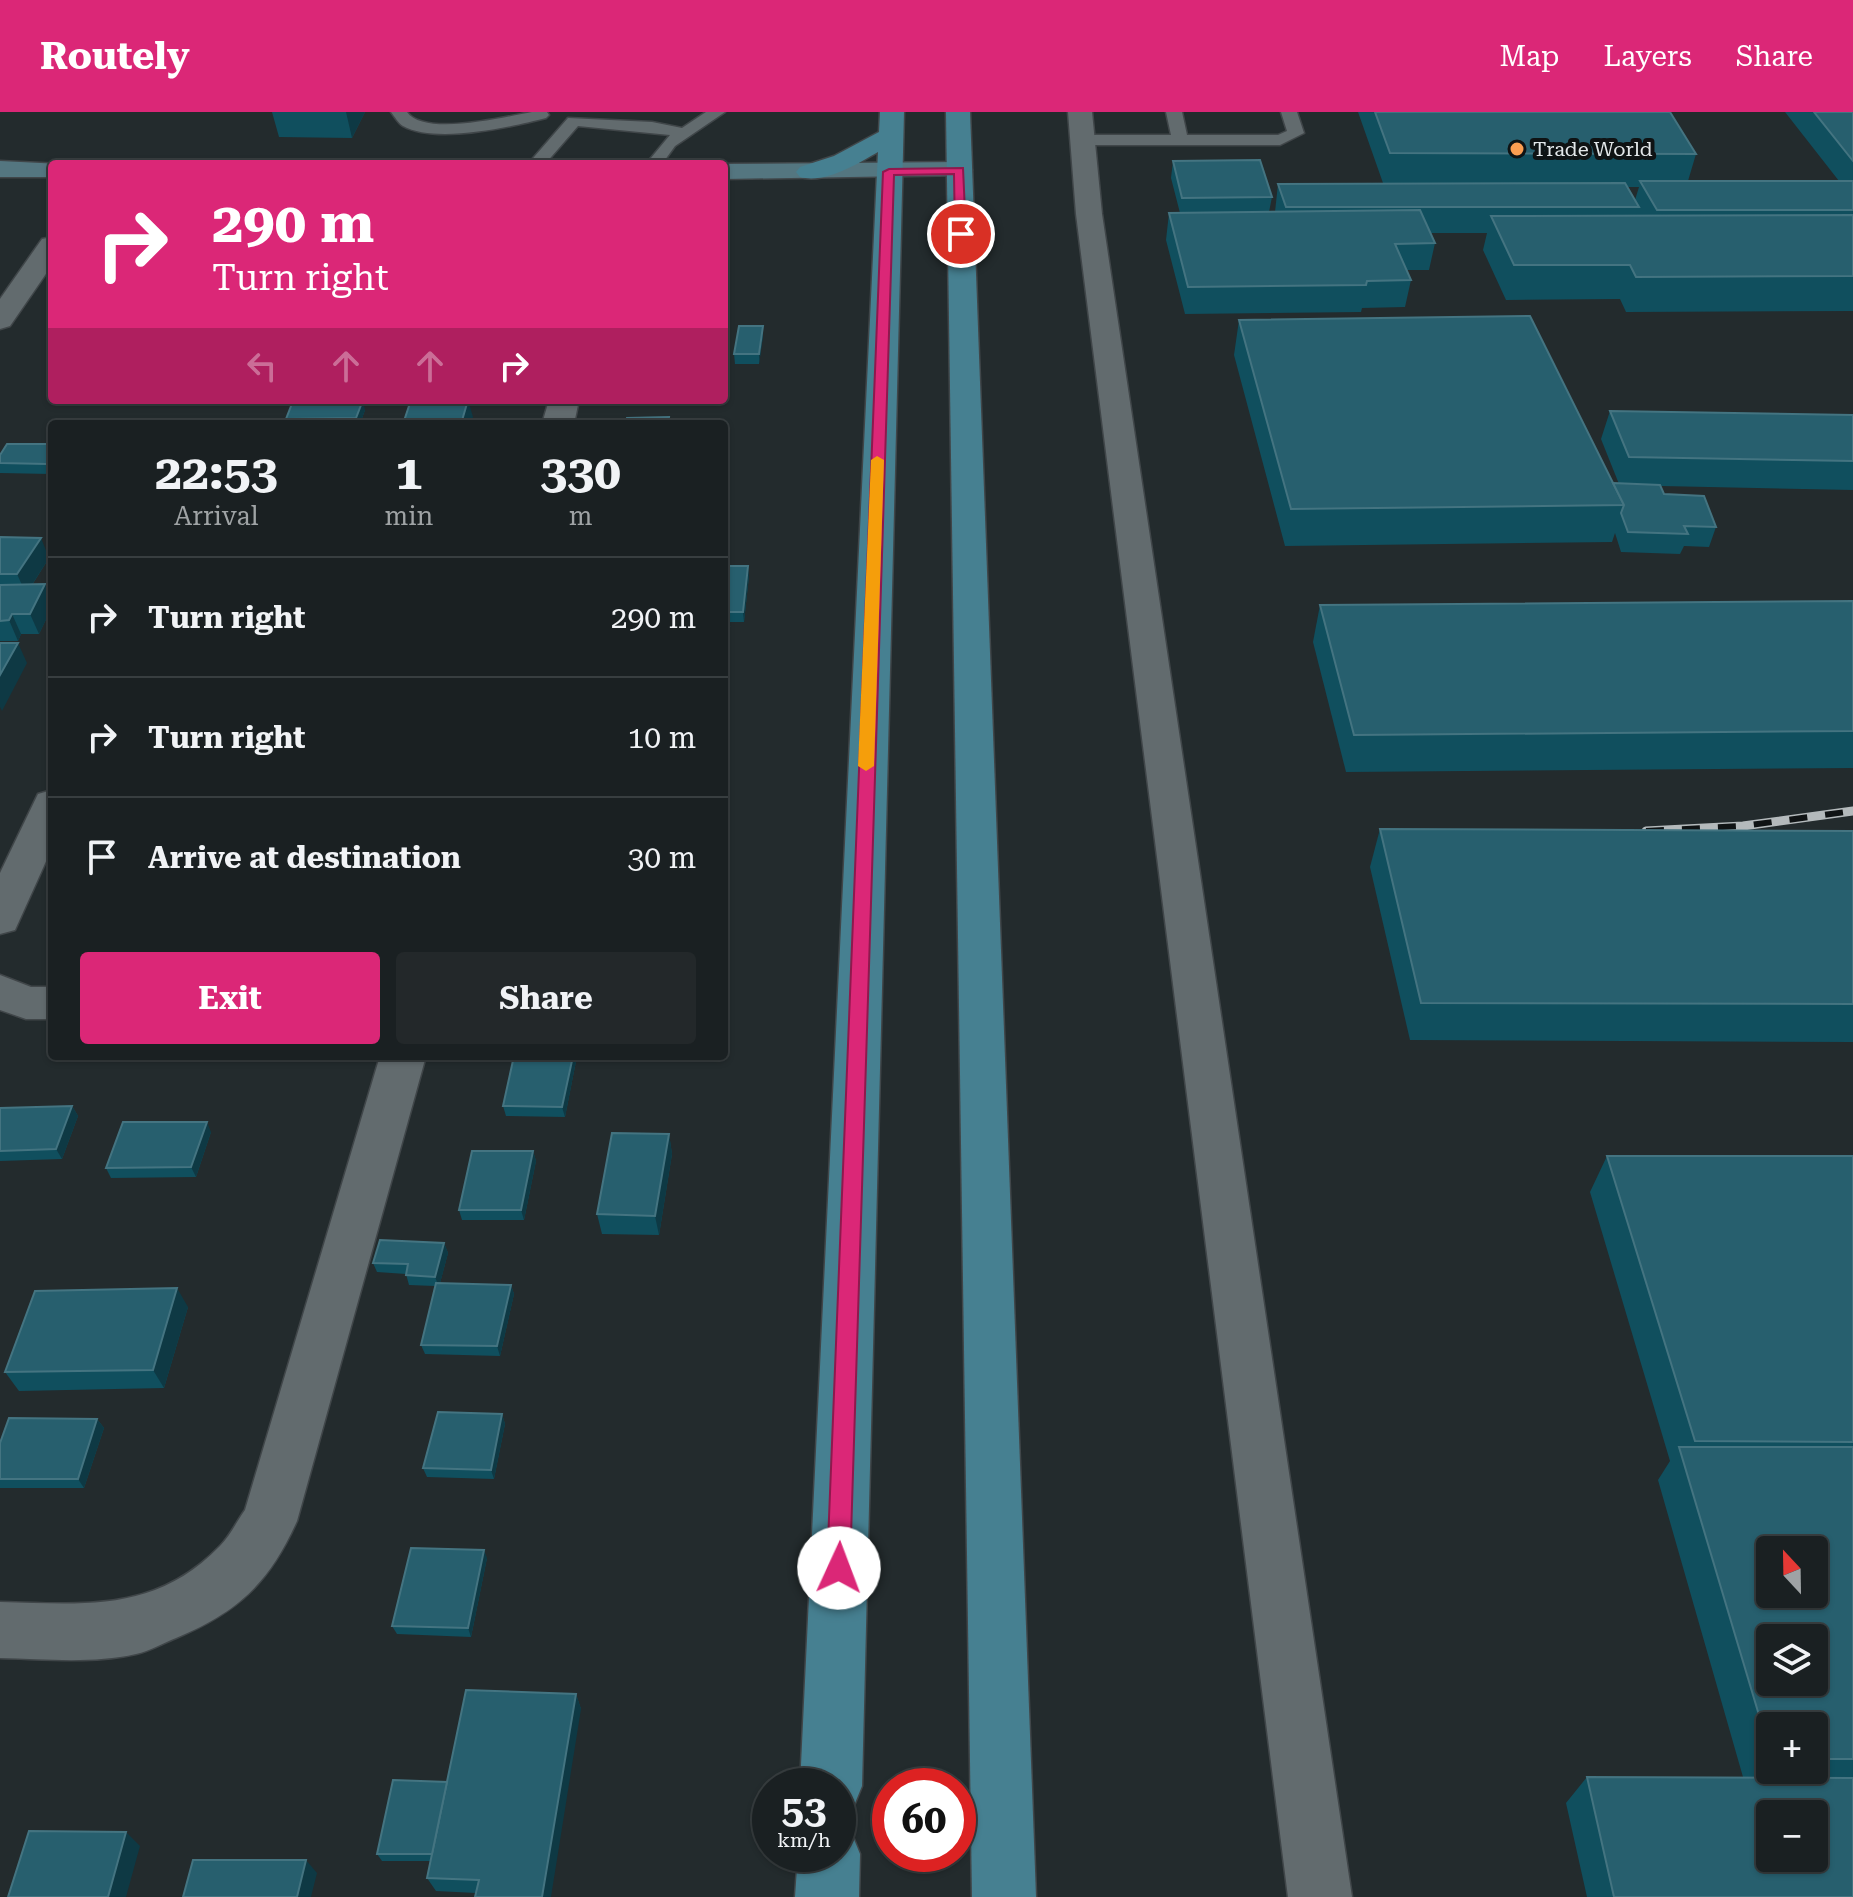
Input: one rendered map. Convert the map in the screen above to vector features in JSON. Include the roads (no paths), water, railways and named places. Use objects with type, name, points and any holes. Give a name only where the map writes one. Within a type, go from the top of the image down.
[{"type":"main road","points":[[958,112],[1004,1897]]},
{"type":"main road","points":[[809,172],[843,161],[891,124]]},
{"type":"main road","points":[[832,1768],[891,124]]},
{"type":"main road","points":[[809,172],[859,187],[888,189]]},
{"type":"main road","points":[[827,1897],[828,1872]]},
{"type":"street","points":[[1081,126],[1091,229],[1320,1897]]},
{"type":"street","points":[[0,169],[48,169]]},
{"type":"street","points":[[888,189],[959,170]]},
{"type":"street","points":[[728,171],[809,172]]},
{"type":"street","points":[[9,303],[48,250]]},
{"type":"street","points":[[9,303],[48,289]]},
{"type":"street","points":[[0,919],[48,812]]},
{"type":"street","points":[[0,991],[26,1003],[48,1003]]},
{"type":"street","points":[[0,1630],[84,1632],[137,1626],[195,1602],[241,1564],[269,1521],[402,1060]]},
{"type":"lane","points":[[399,112],[410,127],[451,128],[539,113],[574,121],[652,127],[683,133]]},
{"type":"lane","points":[[657,160],[669,143],[717,112]]},
{"type":"lane","points":[[1174,112],[1180,141]]},
{"type":"lane","points":[[1081,126],[1180,141],[1290,138],[1296,133],[1289,112]]},
{"type":"lane","points":[[540,160],[574,121]]},
{"type":"railway","points":[[1646,831],[1743,826],[1853,811]]},
{"type":"place","name":"Trade World","points":[[1517,149]]}]
